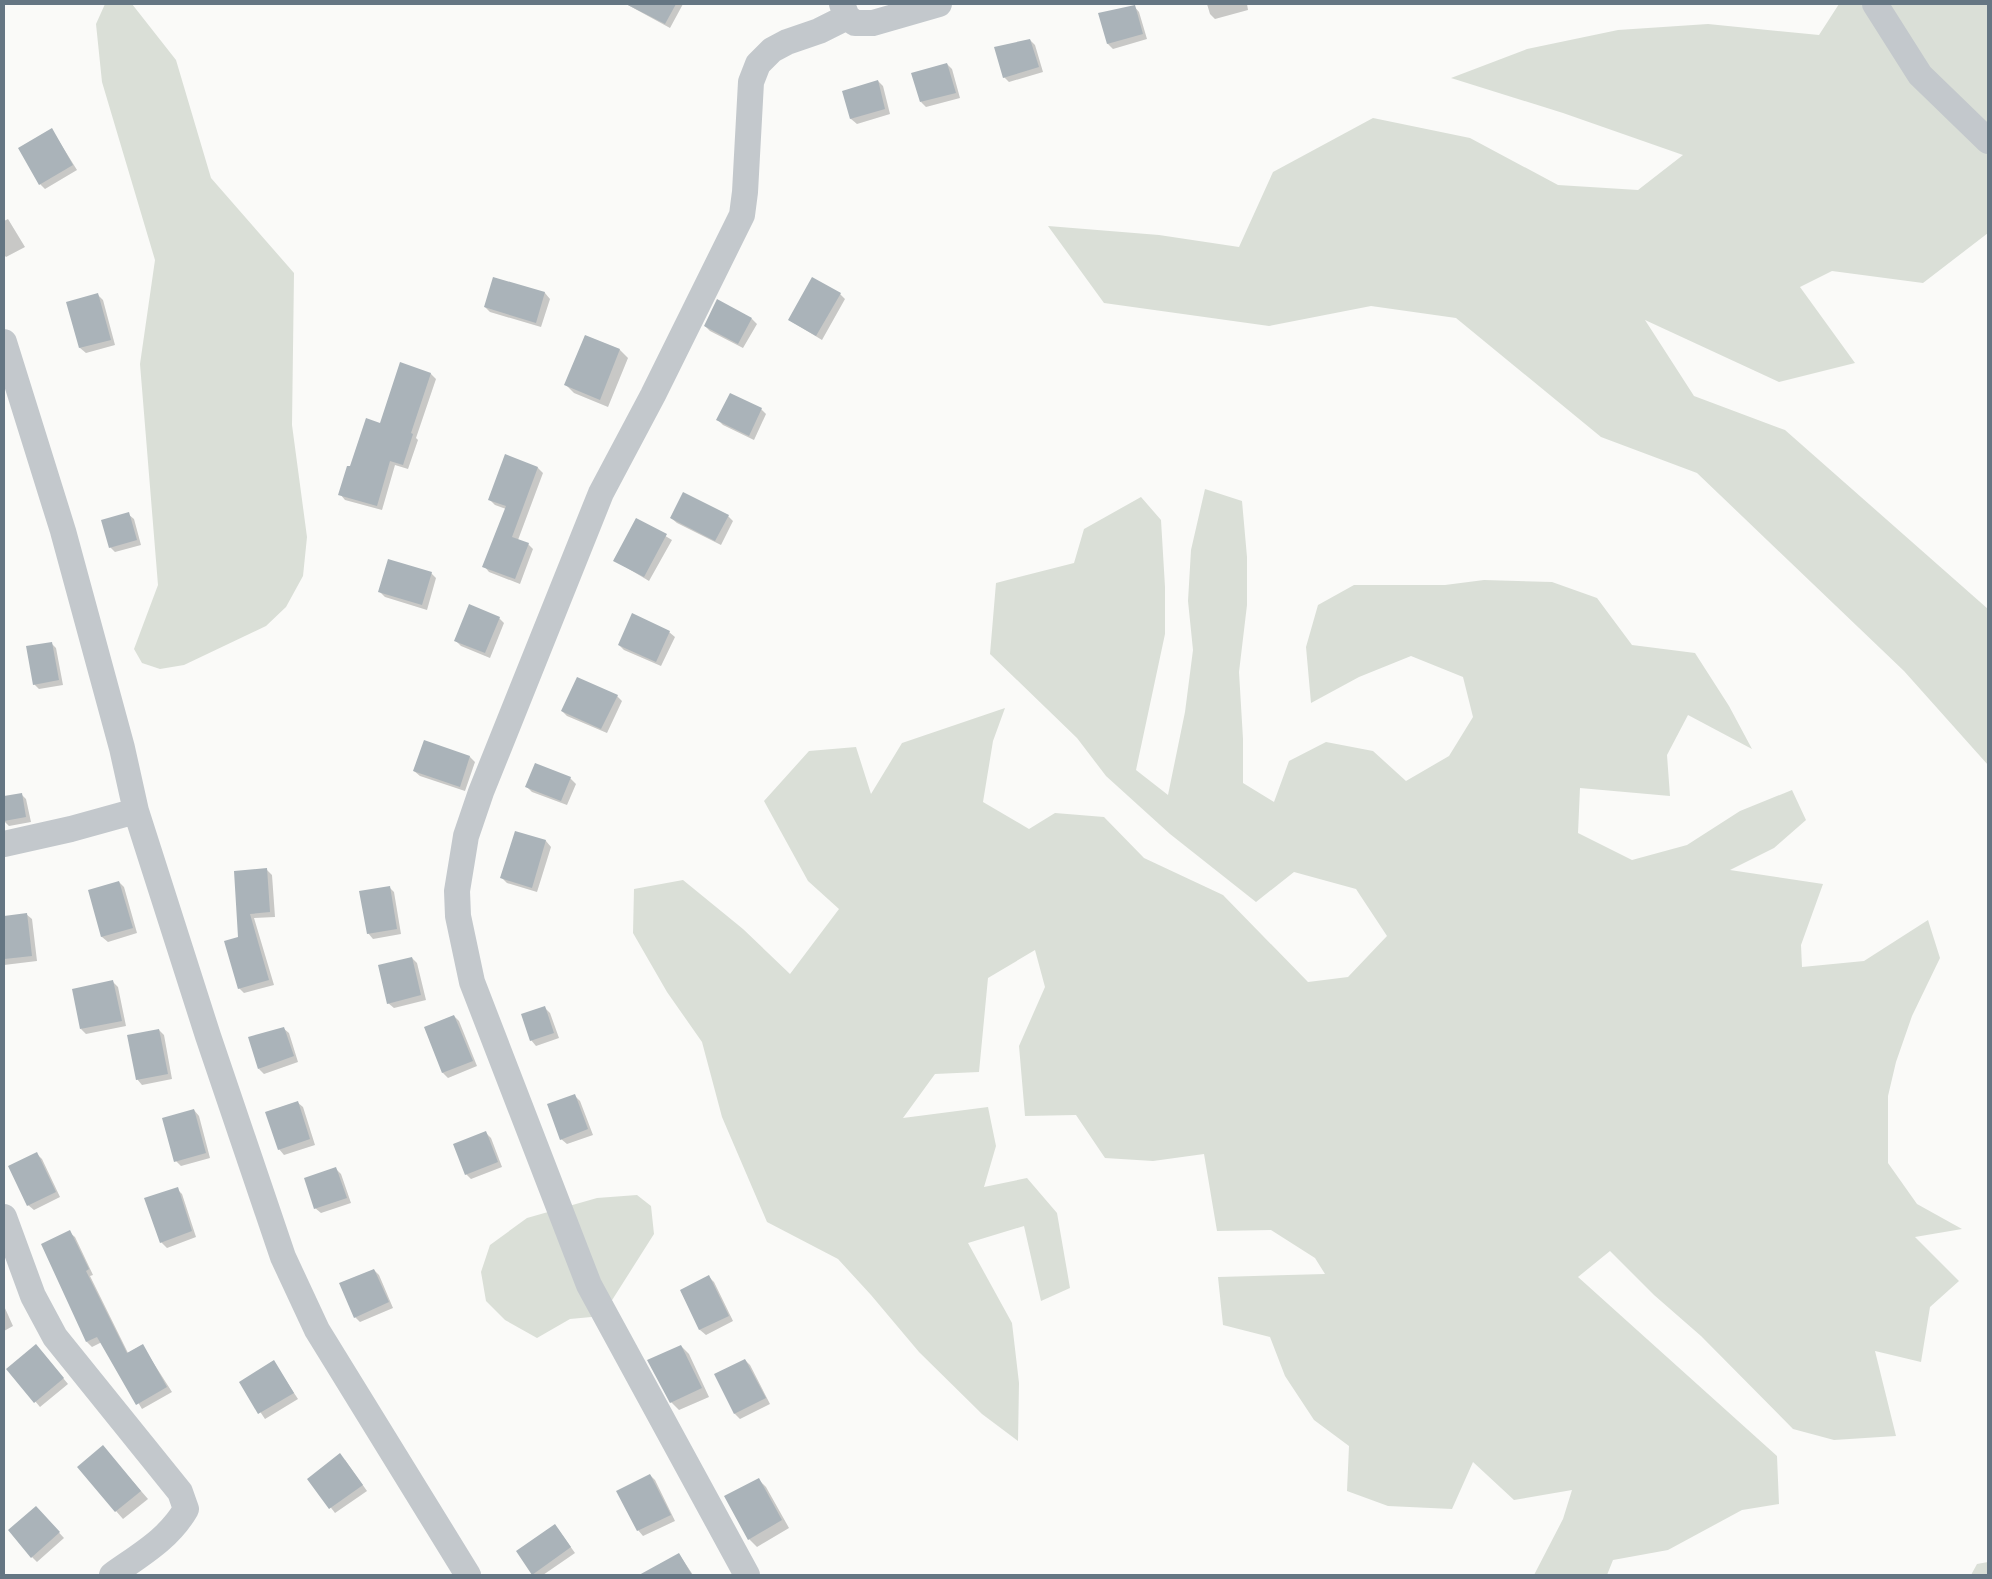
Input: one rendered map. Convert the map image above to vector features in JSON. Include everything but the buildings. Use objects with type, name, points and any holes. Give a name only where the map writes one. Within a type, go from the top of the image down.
[{"type":"street","points":[[747,1575],[586,1277],[472,982],[458,916],[458,891],[466,836],[481,792],[601,493],[742,215],[751,82],[758,64],[772,50],[787,42],[819,31],[845,10],[855,23],[873,23],[939,4]]},
{"type":"street","points":[[1875,4],[1920,75],[1988,141]]},
{"type":"street","points":[[4,342],[63,531],[122,748],[136,811],[208,1036],[291,1274],[325,1344],[468,1575]]},
{"type":"street","points":[[4,844],[71,829],[136,811]]},
{"type":"street","points":[[4,1217],[33,1296],[55,1337],[180,1492],[186,1509],[178,1523],[164,1538],[112,1575]]},
{"type":"shaded area","points":[[105,4],[132,4],[176,60],[211,178],[294,273],[292,425],[307,537],[303,576],[286,607],[266,626],[184,665],[160,669],[142,663],[134,649],[158,585],[140,364],[155,260],[102,82],[96,24]]},
{"type":"shaded area","points":[[1839,4],[1988,4],[1988,233],[1923,283],[1832,271],[1800,287],[1855,363],[1779,382],[1645,320],[1694,396],[1785,430],[1988,609],[1988,765],[1904,671],[1697,473],[1601,437],[1456,318],[1371,306],[1269,326],[1104,303],[1048,226],[1159,235],[1239,247],[1273,172],[1373,118],[1470,138],[1558,185],[1638,190],[1683,155],[1563,113],[1451,78],[1527,49],[1618,30],[1708,24],[1819,35]]},
{"type":"shaded area","points":[[1205,489],[1242,501],[1247,557],[1247,605],[1239,672],[1243,739],[1243,783],[1274,802],[1289,761],[1326,742],[1373,751],[1406,781],[1449,756],[1473,717],[1463,677],[1411,656],[1359,677],[1311,703],[1306,647],[1318,605],[1354,585],[1445,585],[1484,580],[1552,582],[1597,598],[1632,645],[1695,653],[1729,706],[1752,749],[1688,715],[1667,755],[1670,796],[1580,788],[1578,833],[1632,860],[1687,845],[1740,811],[1792,790],[1806,820],[1774,848],[1730,870],[1823,884],[1801,945],[1802,967],[1864,961],[1928,920],[1940,958],[1912,1016],[1896,1062],[1888,1096],[1888,1163],[1917,1204],[1962,1229],[1915,1237],[1959,1281],[1930,1307],[1921,1362],[1875,1351],[1896,1436],[1834,1440],[1793,1429],[1701,1336],[1654,1295],[1610,1251],[1578,1277],[1777,1456],[1779,1504],[1742,1510],[1668,1550],[1613,1560],[1607,1575],[1534,1575],[1563,1519],[1572,1490],[1514,1500],[1473,1462],[1452,1509],[1388,1506],[1347,1491],[1349,1446],[1314,1420],[1285,1376],[1270,1337],[1223,1325],[1218,1277],[1325,1274],[1315,1258],[1271,1230],[1217,1231],[1204,1154],[1153,1161],[1105,1158],[1076,1115],[1025,1116],[1019,1046],[1045,987],[1035,950],[988,978],[979,1072],[935,1074],[903,1118],[988,1107],[996,1146],[984,1187],[1027,1178],[1057,1213],[1070,1288],[1041,1301],[1024,1226],[968,1243],[1012,1323],[1019,1383],[1018,1441],[982,1414],[919,1352],[838,1259],[767,1222],[722,1117],[702,1042],[667,992],[633,933],[634,889],[683,880],[743,929],[790,974],[839,909],[808,881],[764,801],[809,751],[856,747],[871,794],[902,743],[1005,708],[993,741],[983,802],[1029,829],[1055,813],[1104,817],[1144,858],[1223,895],[1308,982],[1348,977],[1387,936],[1356,889],[1294,872],[1256,902],[1170,834],[1106,776],[1077,738],[990,654],[996,583],[1074,563],[1084,529],[1141,497],[1161,520],[1165,587],[1165,634],[1136,770],[1168,795],[1185,712],[1193,650],[1188,601],[1191,550]]},
{"type":"shaded area","points":[[637,1195],[651,1206],[654,1234],[602,1316],[570,1319],[537,1338],[505,1320],[486,1301],[481,1272],[490,1245],[527,1218],[597,1198]]},
{"type":"shaded area","points":[[1988,1562],[1988,1575],[1971,1575],[1977,1564]]}]
